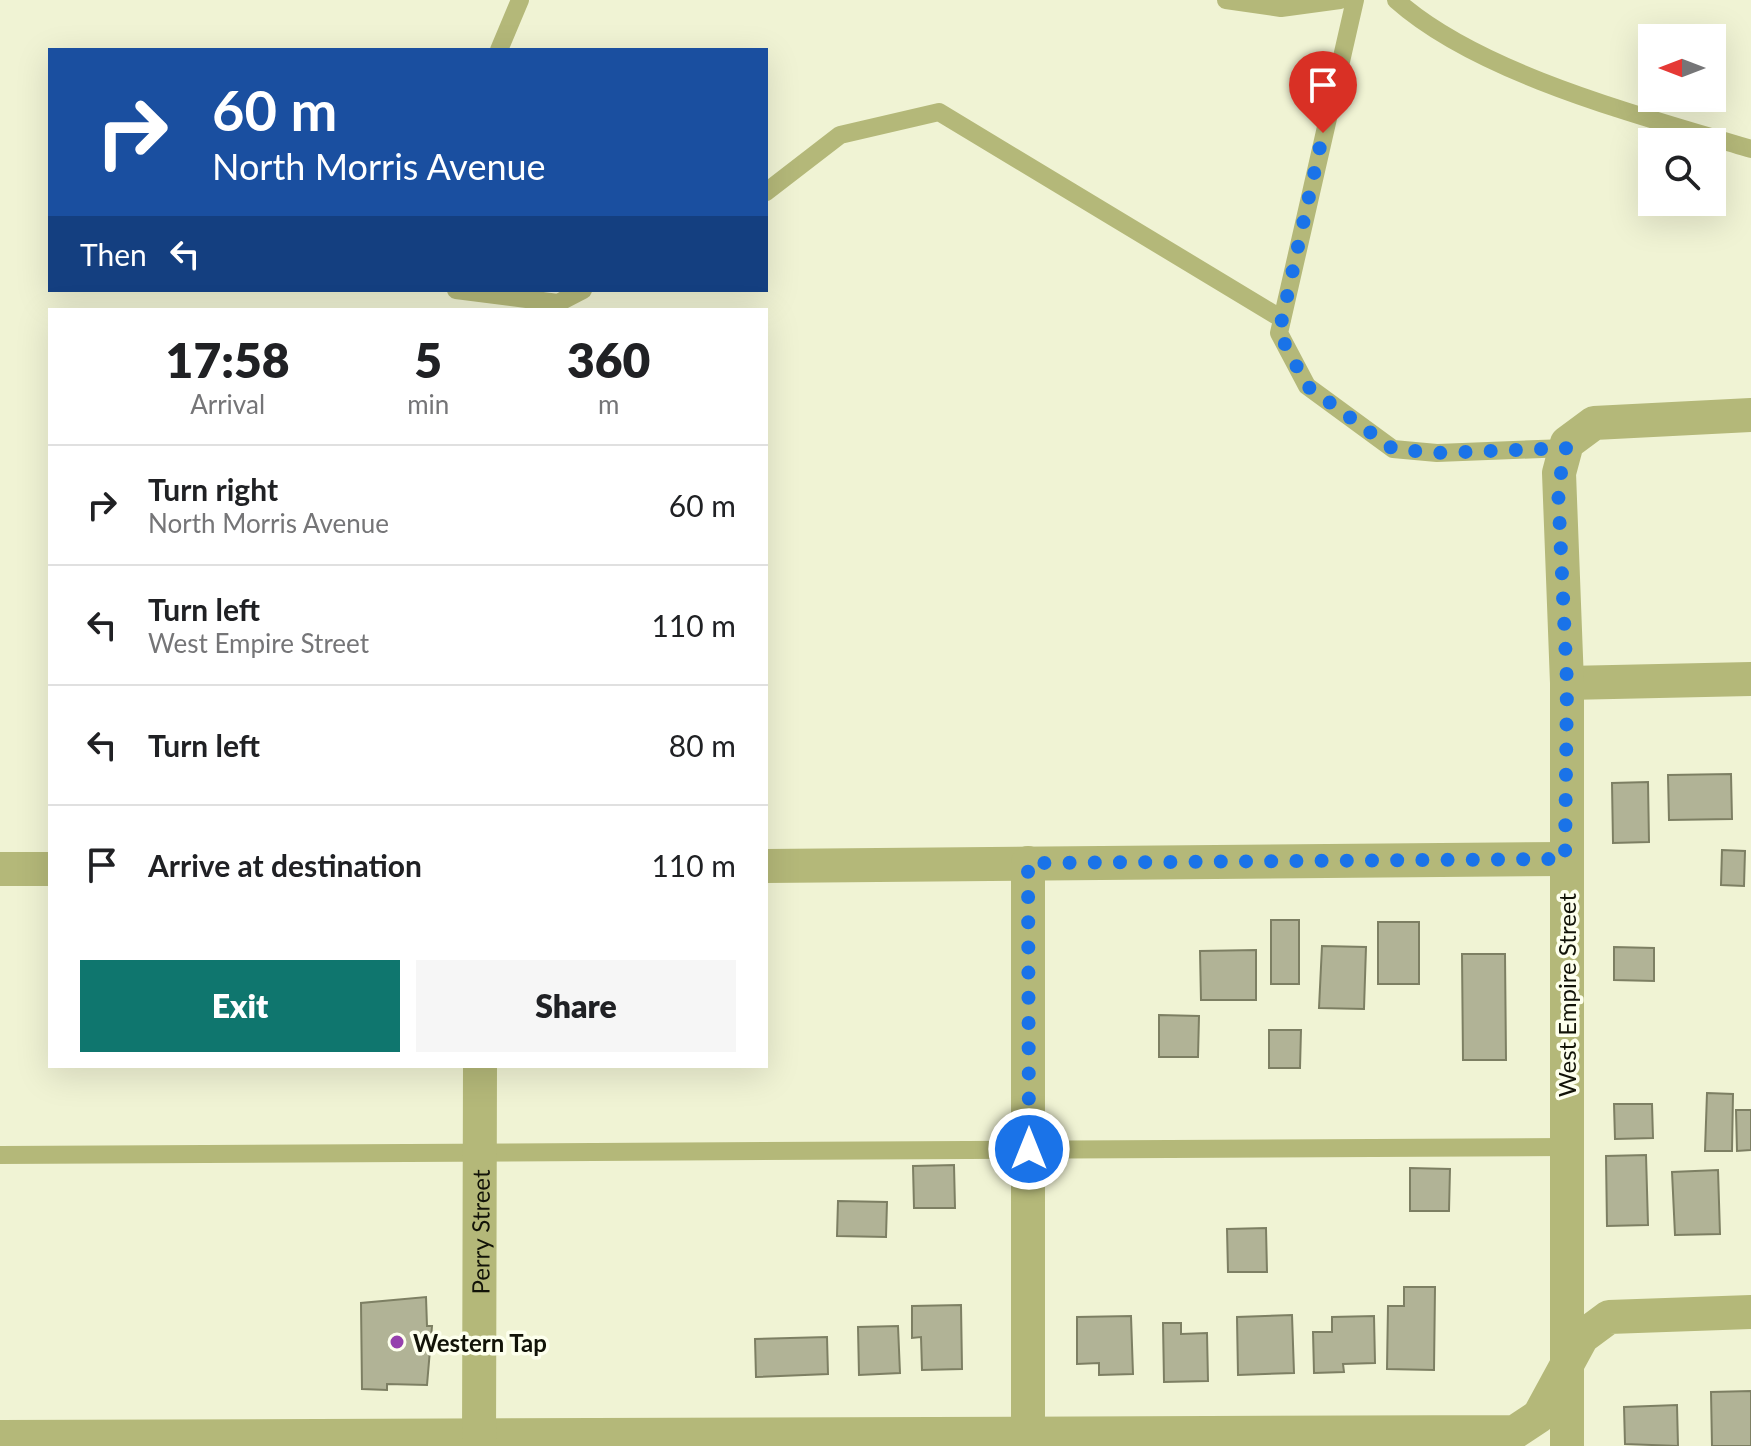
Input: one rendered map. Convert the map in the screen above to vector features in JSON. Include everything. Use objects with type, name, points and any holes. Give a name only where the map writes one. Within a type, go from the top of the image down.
[{"type":"street","points":[[1566,448],[1584,427],[1594,423],[1751,415]]},
{"type":"street","name":"West Empire Street","points":[[1566,448],[1558,488],[1567,683],[1567,1446]]},
{"type":"street","points":[[1567,683],[1751,679]]},
{"type":"street","points":[[768,866],[1565,859]]},
{"type":"street","points":[[1028,863],[1028,1440]]},
{"type":"street","points":[[0,869],[48,869]]},
{"type":"street","name":"Perry Street","points":[[479,1440],[480,1068]]},
{"type":"street","points":[[0,1437],[1028,1440],[1515,1432],[1539,1416],[1566,1372],[1582,1337],[1609,1317],[1751,1312]]},
{"type":"lane","points":[[500,48],[520,0]]},
{"type":"lane","points":[[1226,0],[1281,8],[1340,0]]},
{"type":"lane","points":[[1355,0],[1279,333],[1307,386],[1393,449],[1437,453],[1566,448]]},
{"type":"lane","points":[[1396,0],[1413,15],[1497,63],[1650,118],[1751,149]]},
{"type":"lane","points":[[768,190],[840,135],[939,112],[1282,319]]},
{"type":"lane","points":[[472,292],[558,303],[579,292]]},
{"type":"lane","points":[[0,1155],[1567,1147]]},
{"type":"building","points":[[1731,774],[1732,819],[1669,820],[1668,775]]},
{"type":"building","points":[[1648,782],[1649,842],[1613,843],[1612,783]]},
{"type":"building","points":[[1722,850],[1745,851],[1744,886],[1721,885]]},
{"type":"building","points":[[1271,920],[1299,920],[1299,984],[1271,984]]},
{"type":"building","points":[[1378,922],[1419,922],[1419,984],[1378,984]]},
{"type":"building","points":[[1322,946],[1366,947],[1364,1009],[1319,1008]]},
{"type":"building","points":[[1614,947],[1654,948],[1654,981],[1614,980]]},
{"type":"building","points":[[1256,950],[1256,1000],[1201,1000],[1200,951]]},
{"type":"building","points":[[1462,954],[1505,954],[1506,1060],[1463,1060]]},
{"type":"building","points":[[1159,1015],[1199,1016],[1198,1057],[1159,1057]]},
{"type":"building","points":[[1269,1030],[1301,1030],[1300,1068],[1269,1068]]},
{"type":"building","points":[[1707,1093],[1733,1094],[1732,1151],[1705,1151]]},
{"type":"building","points":[[1614,1104],[1652,1104],[1653,1138],[1615,1139]]},
{"type":"building","points":[[1736,1110],[1751,1110],[1751,1150],[1737,1151]]},
{"type":"building","points":[[1646,1155],[1648,1225],[1607,1226],[1606,1156]]},
{"type":"building","points":[[954,1165],[955,1208],[914,1208],[913,1166]]},
{"type":"building","points":[[1410,1168],[1450,1169],[1449,1211],[1410,1211]]},
{"type":"building","points":[[1718,1170],[1720,1234],[1675,1235],[1672,1172]]},
{"type":"building","points":[[838,1201],[887,1202],[886,1237],[837,1236]]},
{"type":"building","points":[[1266,1228],[1267,1272],[1228,1272],[1227,1229]]},
{"type":"building","points":[[1404,1287],[1435,1287],[1434,1370],[1387,1369],[1388,1306],[1404,1306]]},
{"type":"building","name":"Western Tap","points":[[426,1297],[427,1326],[432,1326],[427,1385],[387,1384],[387,1390],[362,1389],[361,1303]]},
{"type":"building","points":[[961,1305],[962,1369],[922,1370],[921,1337],[912,1338],[912,1306]]},
{"type":"building","points":[[1292,1315],[1294,1373],[1238,1375],[1237,1317]]},
{"type":"building","points":[[1131,1316],[1133,1374],[1099,1375],[1099,1363],[1077,1364],[1077,1317]]},
{"type":"building","points":[[1374,1316],[1375,1363],[1343,1364],[1344,1372],[1314,1373],[1313,1332],[1332,1332],[1332,1317]]},
{"type":"building","points":[[1163,1323],[1181,1323],[1181,1334],[1207,1333],[1208,1381],[1164,1382]]},
{"type":"building","points":[[898,1326],[900,1373],[859,1375],[858,1327]]},
{"type":"building","points":[[827,1337],[828,1374],[756,1377],[755,1339]]},
{"type":"building","points":[[1751,1391],[1751,1446],[1712,1446],[1711,1392]]},
{"type":"building","points":[[1677,1405],[1678,1446],[1625,1444],[1624,1407]]},
{"type":"place","name":"Western Tap","points":[[397,1342]]},
{"type":"route","points":[[1029,1149],[1028,863],[1565,859],[1567,683],[1558,488],[1566,448],[1437,453],[1393,449],[1307,386],[1279,333],[1323,133]]}]
